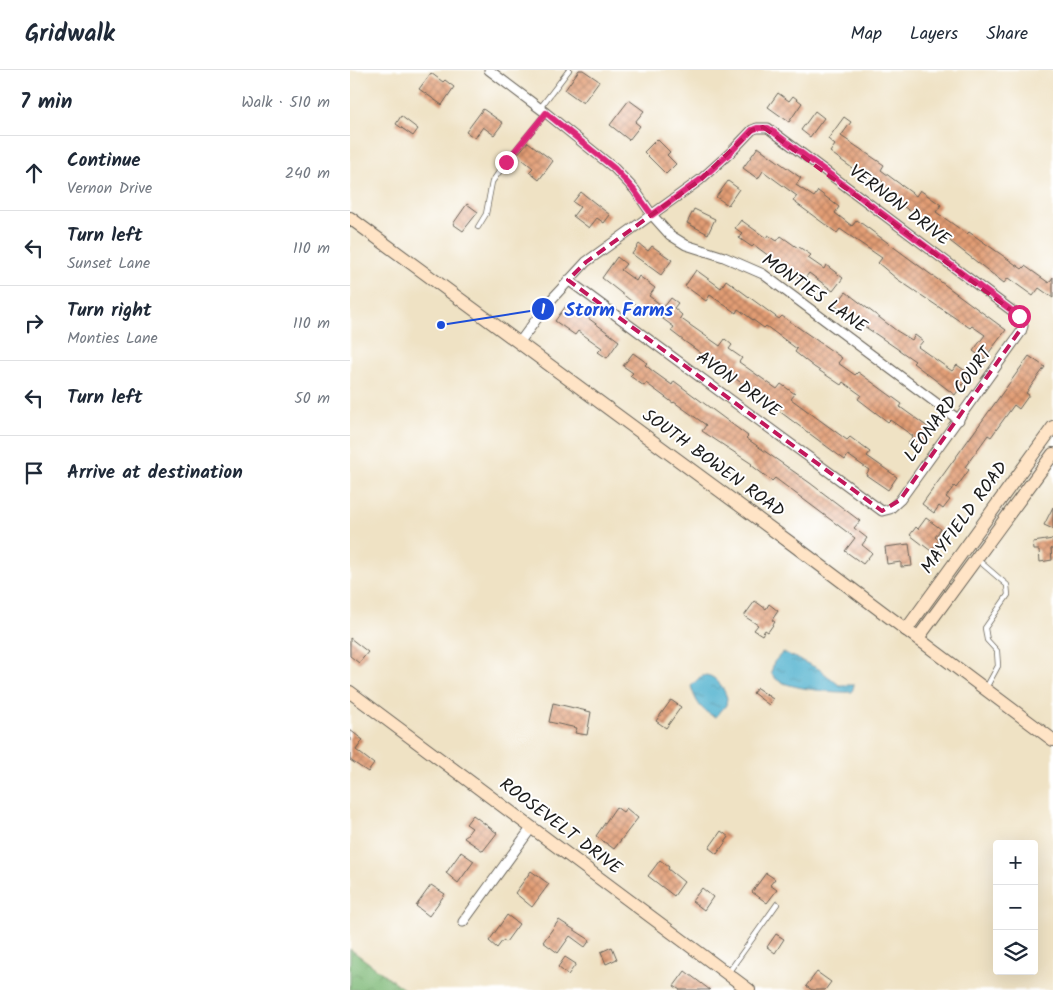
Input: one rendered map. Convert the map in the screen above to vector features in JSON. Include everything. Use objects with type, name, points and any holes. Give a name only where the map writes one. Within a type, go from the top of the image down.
[{"type":"main road","name":"SOUTH BOWEN ROAD","points":[[350,218],[1053,740]]},
{"type":"main road","name":"MAYFIELD ROAD","points":[[906,630],[1053,427]]},
{"type":"main road","points":[[918,638],[1053,454]]},
{"type":"main road","name":"ROOSEVELT DRIVE","points":[[350,692],[747,989]]},
{"type":"street","name":"MONTIES LANE","points":[[489,70],[543,110],[614,168],[670,235],[686,245],[724,257],[763,274],[959,420]]},
{"type":"street","name":"VERNON DRIVE","points":[[652,215],[700,180],[752,130],[768,128],[1019,316]]},
{"type":"street","points":[[519,343],[549,302],[586,262],[652,215]]},
{"type":"street","name":"AVON DRIVE","points":[[568,280],[877,508],[882,511],[890,509]]},
{"type":"street","name":"LEONARD COURT","points":[[890,509],[900,500],[1021,332],[1022,326],[1019,316]]},
{"type":"street","points":[[463,922],[532,827]]},
{"type":"lane","points":[[478,227],[486,214],[492,182],[569,70]]},
{"type":"lane","points":[[976,558],[1007,584],[1008,595],[985,628],[987,640],[997,651],[998,666],[986,689]]},
{"type":"lane","points":[[727,974],[777,904]]},
{"type":"highlighted area","points":[[763,127],[1019,316],[1023,326],[900,500],[882,511],[568,280],[586,262],[700,180],[752,130]]},
{"type":"green space","points":[[350,949],[405,990],[350,990]]},
{"type":"water","points":[[783,652],[819,669],[839,685],[854,685],[852,692],[802,688],[776,679],[771,673],[774,662]]},
{"type":"water","points":[[706,675],[719,683],[727,698],[726,705],[716,717],[706,712],[699,705],[691,686],[700,677]]},
{"type":"building","points":[[579,70],[583,70],[599,81],[583,103],[565,90]]},
{"type":"building","points":[[431,73],[454,87],[442,105],[419,89]]},
{"type":"building","points":[[778,93],[789,101],[793,96],[802,103],[789,122],[768,107]]},
{"type":"building","points":[[629,100],[644,111],[635,122],[640,126],[629,140],[610,125]]},
{"type":"building","points":[[483,109],[503,123],[494,135],[483,127],[475,138],[466,132]]},
{"type":"building","points":[[815,111],[824,118],[810,137],[801,130]]},
{"type":"building","points":[[401,116],[418,129],[413,136],[396,124]]},
{"type":"building","points":[[844,117],[851,122],[841,136],[884,165],[881,170],[916,196],[920,190],[941,205],[936,212],[967,234],[969,232],[1022,269],[1025,266],[1049,283],[1053,277],[1053,298],[1039,288],[1033,296],[1008,278],[1004,283],[878,188],[883,182],[864,168],[859,173],[830,152],[835,145],[828,139]]},
{"type":"building","points":[[657,139],[670,152],[667,155],[676,164],[666,174],[644,152]]},
{"type":"building","points":[[528,142],[553,161],[539,180],[529,172],[533,168],[517,155]]},
{"type":"building","points":[[758,147],[801,178],[796,185],[814,197],[818,191],[839,207],[835,213],[852,226],[857,220],[1006,330],[984,359],[973,351],[985,335],[972,326],[970,328],[897,279],[878,263],[882,258],[840,229],[837,233],[793,201],[797,196],[763,171],[758,179],[743,168]]},
{"type":"building","points":[[728,181],[739,189],[728,205],[716,197]]},
{"type":"building","points":[[581,192],[610,215],[604,223],[597,218],[589,228],[573,216],[580,207],[573,202]]},
{"type":"building","points":[[467,204],[478,212],[463,231],[453,224]]},
{"type":"building","points":[[694,209],[715,219],[708,234],[687,223]]},
{"type":"building","points":[[741,220],[766,238],[768,235],[777,241],[781,236],[811,255],[808,258],[824,269],[826,265],[843,278],[833,291],[809,273],[803,281],[754,245],[752,247],[739,238],[742,233],[735,228]]},
{"type":"building","points":[[639,244],[648,251],[652,246],[672,260],[661,275],[632,254]]},
{"type":"building","points":[[617,257],[626,264],[621,270],[636,281],[639,276],[655,288],[649,296],[664,307],[671,298],[678,303],[674,308],[682,315],[680,318],[720,346],[725,339],[732,345],[729,349],[742,358],[739,362],[777,389],[781,384],[795,394],[791,399],[847,440],[850,437],[870,452],[867,456],[897,477],[888,490],[866,475],[869,470],[848,455],[845,460],[736,379],[737,377],[706,354],[705,356],[671,331],[674,327],[652,311],[649,315],[602,278]]},
{"type":"building","points":[[696,270],[721,288],[726,280],[779,319],[782,316],[842,358],[838,363],[855,375],[858,372],[902,404],[900,407],[932,430],[916,452],[907,445],[913,436],[890,420],[888,422],[858,399],[861,395],[843,382],[841,385],[814,367],[795,352],[797,349],[766,326],[764,328],[738,309],[736,313],[710,295],[706,301],[685,286]]},
{"type":"building","points":[[846,292],[897,331],[912,340],[915,335],[923,341],[918,347],[952,371],[957,365],[970,374],[955,395],[913,363],[915,361],[835,306]]},
{"type":"building","points":[[568,303],[619,341],[607,358],[598,352],[602,348],[578,331],[575,335],[555,321]]},
{"type":"building","points":[[633,353],[647,363],[645,365],[654,372],[672,385],[674,381],[748,436],[746,438],[860,521],[854,528],[867,538],[862,545],[872,553],[863,564],[845,551],[855,538],[775,478],[772,481],[752,464],[702,431],[706,425],[646,383],[644,386],[630,376],[633,373],[623,366]]},
{"type":"building","points":[[1029,356],[1045,367],[1026,393],[1029,395],[1019,409],[1014,405],[991,437],[988,435],[965,467],[969,470],[956,488],[954,486],[946,497],[950,500],[943,509],[939,506],[934,513],[922,504]]},
{"type":"building","points":[[1053,507],[1053,529],[1044,525]]},
{"type":"building","points":[[926,518],[941,529],[935,537],[939,540],[931,551],[910,535],[916,527],[918,529]]},
{"type":"building","points":[[1053,539],[1053,548],[1051,549],[1052,560],[1040,562],[1039,550],[1034,550],[1033,542]]},
{"type":"building","points":[[909,544],[912,566],[901,567],[901,562],[887,564],[885,547]]},
{"type":"building","points":[[755,601],[766,609],[769,604],[778,611],[772,620],[775,622],[768,632],[765,630],[762,635],[754,630],[758,625],[744,616]]},
{"type":"building","points":[[350,638],[368,652],[359,663],[350,656]]},
{"type":"building","points":[[757,688],[773,699],[769,705],[753,693]]},
{"type":"building","points":[[671,700],[681,707],[666,728],[656,721]]},
{"type":"building","points":[[553,703],[591,712],[587,735],[575,733],[577,728],[549,722]]},
{"type":"building","points":[[350,730],[363,740],[356,750],[374,764],[368,772],[350,760]]},
{"type":"building","points":[[616,807],[623,812],[626,808],[638,818],[614,849],[596,836]]},
{"type":"building","points":[[473,815],[497,833],[483,851],[464,838],[472,828],[466,824]]},
{"type":"building","points":[[721,831],[729,837],[717,854],[709,848]]},
{"type":"building","points":[[461,852],[474,861],[458,883],[446,873]]},
{"type":"building","points":[[660,860],[684,882],[674,896],[648,876]]},
{"type":"building","points":[[531,871],[549,884],[532,907],[515,893]]},
{"type":"building","points":[[766,873],[775,879],[770,885],[777,890],[767,903],[752,892]]},
{"type":"building","points":[[431,885],[445,894],[429,916],[416,906]]},
{"type":"building","points":[[702,888],[713,897],[704,910],[692,901]]},
{"type":"building","points":[[507,915],[519,924],[506,942],[503,940],[497,948],[489,941]]},
{"type":"building","points":[[559,920],[590,940],[585,947],[570,936],[558,953],[543,942]]},
{"type":"building","points":[[776,934],[784,939],[775,953],[767,947]]},
{"type":"building","points":[[612,947],[617,959],[606,964],[601,952]]},
{"type":"building","points":[[565,957],[576,964],[568,975],[558,967]]},
{"type":"building","points":[[685,971],[710,990],[680,990],[674,986]]},
{"type":"building","points":[[817,972],[831,982],[825,990],[812,990],[806,986]]},
{"type":"place","name":"Storm Farms","points":[[441,325]]},
{"type":"route","points":[[506,162],[546,113],[582,140],[614,168],[634,190],[652,215],[700,180],[752,130],[763,127],[768,128],[1019,316]]}]
